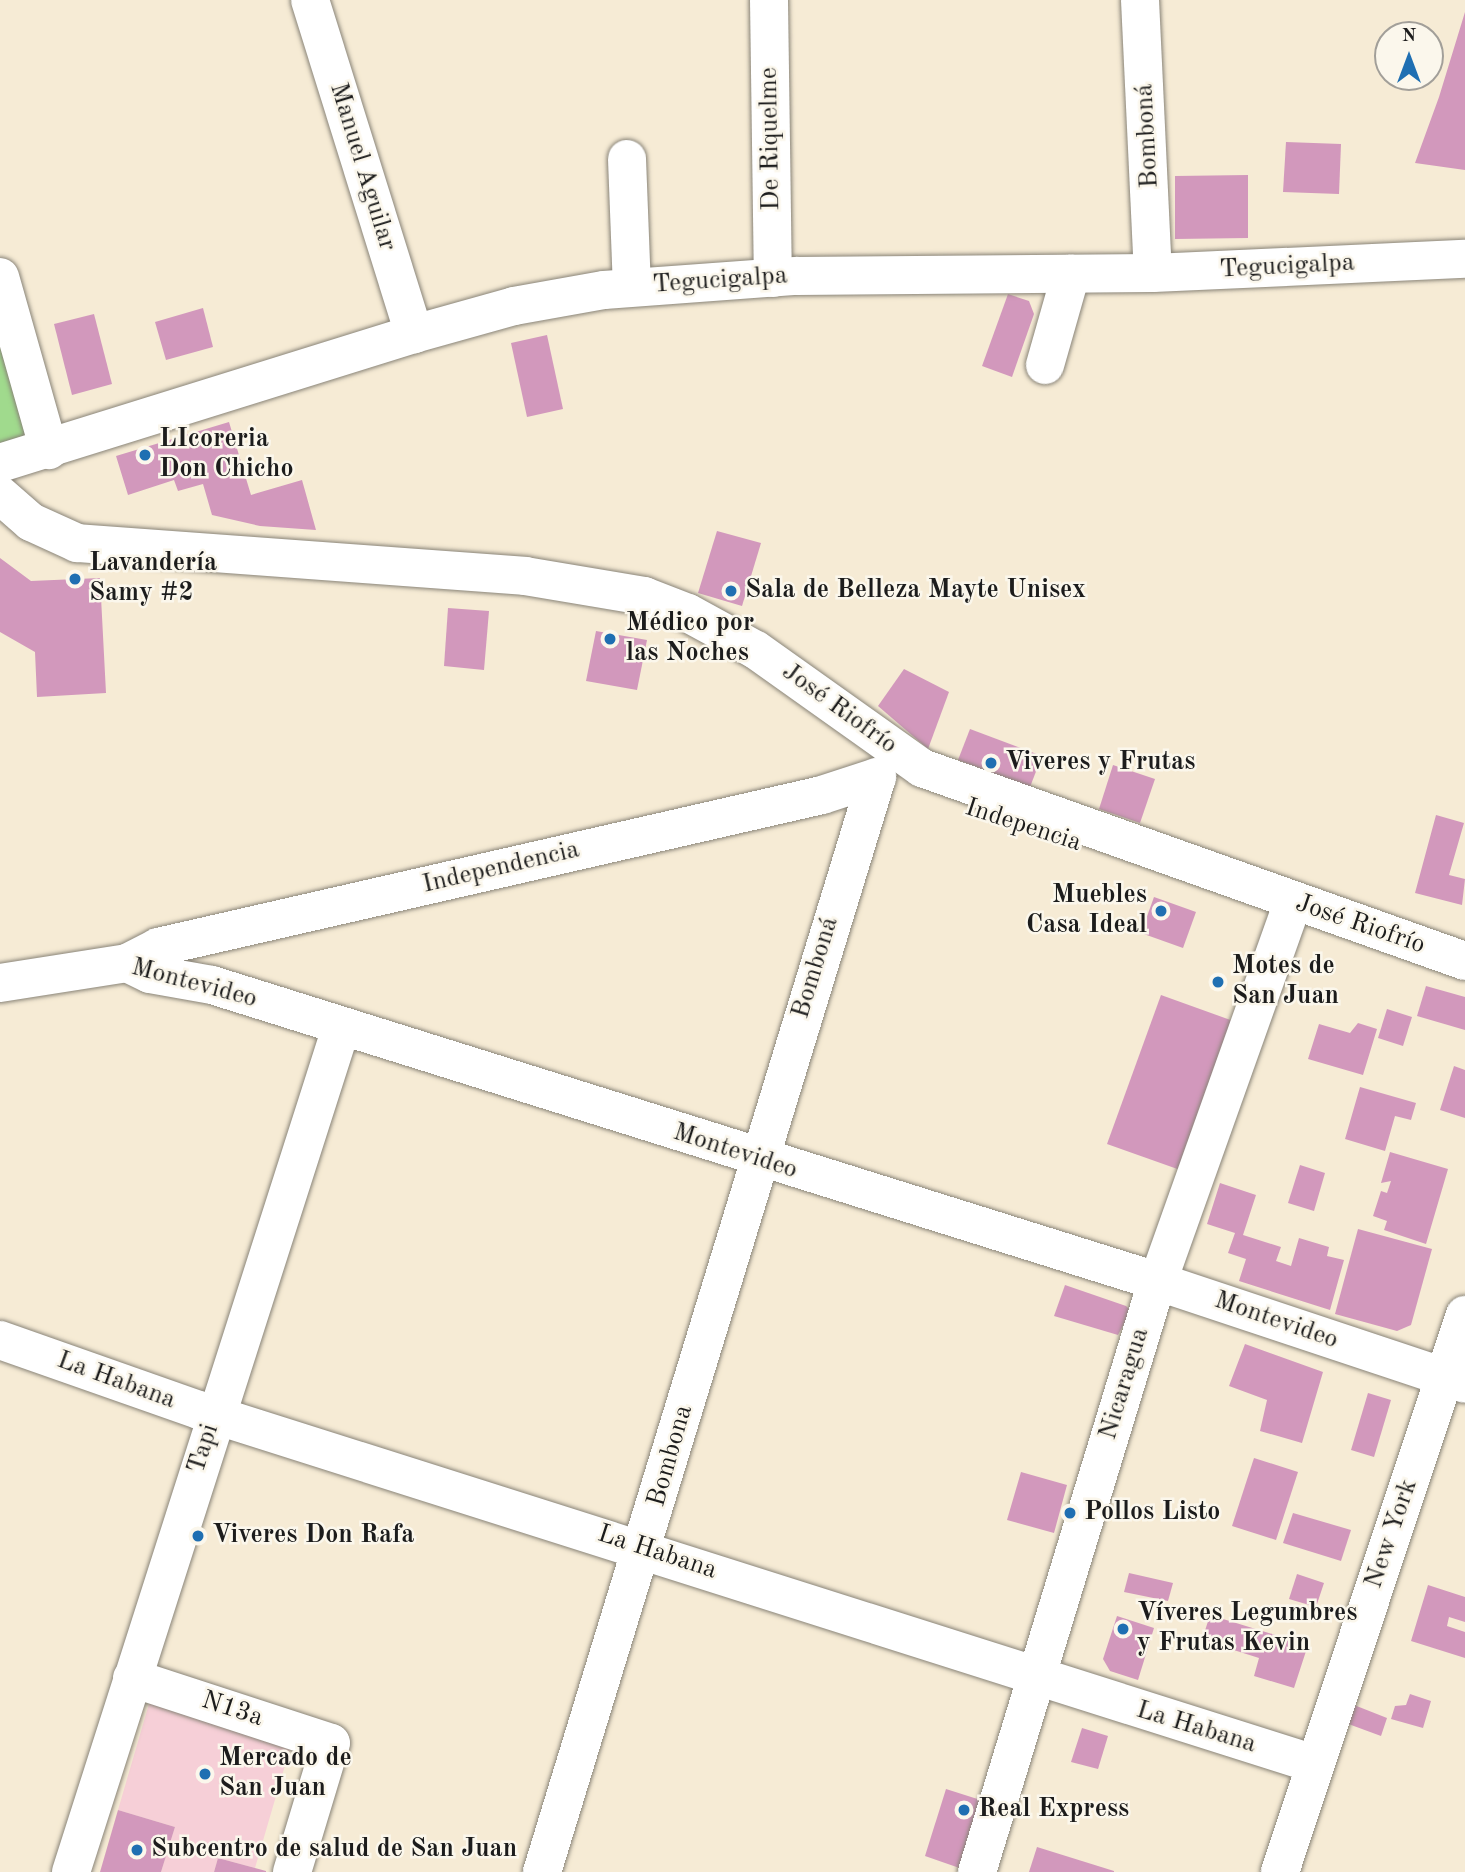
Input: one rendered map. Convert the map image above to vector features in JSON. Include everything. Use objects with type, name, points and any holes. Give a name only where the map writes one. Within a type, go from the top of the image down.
[{"type":"street","name":"Manuel Aguilar","points":[[310,0],[414,334]]},
{"type":"street","name":"De Riquelme","points":[[769,0],[773,278]]},
{"type":"street","name":"Bomboná","points":[[1140,0],[1153,273]]},
{"type":"street","points":[[627,159],[632,287]]},
{"type":"street","name":"Tegucigalpa","points":[[0,463],[49,450],[414,334],[514,306],[632,287],[773,278],[1153,273],[1465,259]]},
{"type":"street","points":[[1045,365],[1071,274]]},
{"type":"street","points":[[0,277],[49,450]]},
{"type":"street","name":"José Riofrío","points":[[0,495],[31,522],[77,542],[524,576],[644,596],[688,613],[757,650],[922,768],[1465,961]]},
{"type":"street","name":"Bomboná","points":[[758,1159],[877,777]]},
{"type":"street","name":"Indepencia","points":[[877,777],[1127,860],[1170,855]]},
{"type":"street","name":"Independencia","points":[[127,963],[158,947],[822,795],[877,777]]},
{"type":"street","name":"Nicaragua","points":[[977,1872],[1158,1282],[1293,902]]},
{"type":"street","name":"Montevideo","points":[[0,982],[127,963],[150,974],[212,985],[758,1159],[1158,1282],[1455,1381]]},
{"type":"street","name":"Tapi","points":[[71,1872],[341,1028]]},
{"type":"street","name":"Bombona","points":[[542,1872],[645,1548],[758,1159]]},
{"type":"street","name":"New York","points":[[1280,1872],[1314,1764],[1455,1381],[1465,1315]]},
{"type":"street","name":"La Habana","points":[[0,1339],[215,1415],[645,1548],[1035,1679],[1314,1764]]},
{"type":"street","name":"N13a","points":[[132,1678],[331,1743],[292,1872]]},
{"type":"shaded area","name":"Mercado de San Juan","points":[[151,1697],[293,1738],[255,1868],[218,1858],[214,1872],[161,1872],[175,1827],[118,1810]]},
{"type":"green space","points":[[0,328],[40,448],[0,460]]},
{"type":"building","points":[[1465,12],[1465,170],[1415,163],[1441,91],[1444,91],[1444,81]]},
{"type":"building","points":[[1286,142],[1341,144],[1339,194],[1283,192]]},
{"type":"building","points":[[1248,175],[1248,238],[1175,239],[1175,176]]},
{"type":"building","points":[[1008,294],[1029,301],[1034,314],[1012,377],[982,366]]},
{"type":"building","points":[[203,308],[213,347],[166,360],[155,322]]},
{"type":"building","points":[[94,314],[112,384],[72,395],[54,324]]},
{"type":"building","points":[[547,335],[563,409],[527,417],[511,343]]},
{"type":"building","points":[[229,422],[251,495],[302,480],[316,530],[260,526],[212,515],[203,484],[178,491],[174,480],[128,495],[116,456]]},
{"type":"building","points":[[717,531],[761,543],[742,606],[698,593]]},
{"type":"building","points":[[0,558],[31,581],[100,578],[106,693],[37,697],[35,652],[0,632]]},
{"type":"building","points":[[448,608],[489,611],[484,670],[444,666]]},
{"type":"building","points":[[596,631],[647,640],[637,690],[586,681]]},
{"type":"building","points":[[904,669],[949,692],[928,749],[878,706]]},
{"type":"building","points":[[970,729],[1042,756],[1030,787],[958,760]]},
{"type":"building","points":[[1113,765],[1155,779],[1140,823],[1099,809]]},
{"type":"building","points":[[1436,815],[1464,823],[1449,875],[1465,879],[1462,905],[1415,893]]},
{"type":"building","points":[[1154,897],[1196,912],[1183,948],[1141,933]]},
{"type":"building","points":[[1426,986],[1465,997],[1465,1030],[1417,1016]]},
{"type":"building","points":[[1161,995],[1236,1022],[1183,1171],[1107,1144]]},
{"type":"building","points":[[1387,1009],[1412,1017],[1403,1046],[1378,1038]]},
{"type":"building","points":[[1358,1023],[1377,1029],[1363,1075],[1308,1059],[1319,1024],[1350,1033]]},
{"type":"building","points":[[1454,1066],[1465,1070],[1465,1118],[1440,1110]]},
{"type":"building","points":[[1360,1087],[1416,1103],[1411,1120],[1395,1116],[1385,1151],[1345,1139]]},
{"type":"building","points":[[1390,1152],[1448,1169],[1426,1244],[1384,1230],[1387,1221],[1373,1216],[1381,1191],[1387,1193],[1391,1181],[1381,1183]]},
{"type":"building","points":[[1300,1165],[1325,1173],[1314,1211],[1288,1203]]},
{"type":"building","points":[[1220,1183],[1256,1195],[1243,1235],[1281,1247],[1276,1261],[1291,1266],[1299,1238],[1329,1247],[1327,1256],[1344,1260],[1330,1310],[1239,1281],[1246,1259],[1228,1253],[1235,1233],[1207,1224]]},
{"type":"building","points":[[1358,1229],[1432,1249],[1411,1325],[1397,1331],[1335,1314]]},
{"type":"building","points":[[1065,1285],[1126,1306],[1131,1311],[1118,1335],[1054,1316]]},
{"type":"building","points":[[1245,1344],[1323,1372],[1302,1443],[1260,1431],[1267,1400],[1229,1386]]},
{"type":"building","points":[[1368,1393],[1391,1400],[1374,1457],[1351,1450]]},
{"type":"building","points":[[1254,1458],[1298,1472],[1276,1540],[1232,1526]]},
{"type":"building","points":[[1021,1472],[1067,1485],[1054,1533],[1007,1520]]},
{"type":"building","points":[[1293,1513],[1351,1530],[1341,1561],[1283,1543]]},
{"type":"building","points":[[1129,1573],[1173,1583],[1168,1601],[1124,1592]]},
{"type":"building","points":[[1297,1574],[1324,1583],[1316,1607],[1289,1599]]},
{"type":"building","points":[[1428,1585],[1465,1597],[1465,1622],[1449,1617],[1447,1626],[1465,1632],[1465,1658],[1411,1641]]},
{"type":"building","points":[[1210,1615],[1308,1645],[1294,1688],[1254,1676],[1259,1658],[1202,1640]]},
{"type":"building","points":[[1117,1616],[1154,1628],[1138,1680],[1110,1671],[1103,1659]]},
{"type":"building","points":[[1410,1694],[1431,1701],[1423,1728],[1391,1719],[1395,1706],[1406,1705]]},
{"type":"building","points":[[1349,1703],[1387,1718],[1381,1736],[1343,1722]]},
{"type":"building","points":[[1082,1728],[1108,1736],[1098,1769],[1071,1762]]},
{"type":"building","points":[[946,1789],[990,1803],[968,1871],[925,1856]]},
{"type":"building","name":"Subcentro de salud de San Juan","points":[[118,1810],[175,1827],[161,1872],[100,1872]]},
{"type":"building","points":[[1037,1847],[1114,1871],[1114,1872],[1029,1872]]},
{"type":"building","points":[[218,1858],[266,1871],[266,1872],[214,1872]]},
{"type":"place","name":"LIcoreria Don Chicho","points":[[145,455]]},
{"type":"place","name":"Lavandería Samy #2","points":[[75,579]]},
{"type":"place","name":"Sala de Belleza Mayte Unisex","points":[[731,591]]},
{"type":"place","name":"Médico por las Noches","points":[[610,639]]},
{"type":"place","name":"Viveres y Frutas","points":[[991,763]]},
{"type":"place","name":"Muebles Casa Ideal","points":[[1161,911]]},
{"type":"place","name":"Motes de San Juan","points":[[1218,982]]},
{"type":"place","name":"Pollos Listo","points":[[1070,1513]]},
{"type":"place","name":"Viveres Don Rafa","points":[[198,1536]]},
{"type":"place","name":"Víveres Legumbres y Frutas Kevin","points":[[1123,1629]]},
{"type":"place","name":"Mercado de San Juan","points":[[205,1774]]},
{"type":"place","name":"Real Express","points":[[964,1810]]},
{"type":"place","name":"Subcentro de salud de San Juan","points":[[137,1850]]}]
